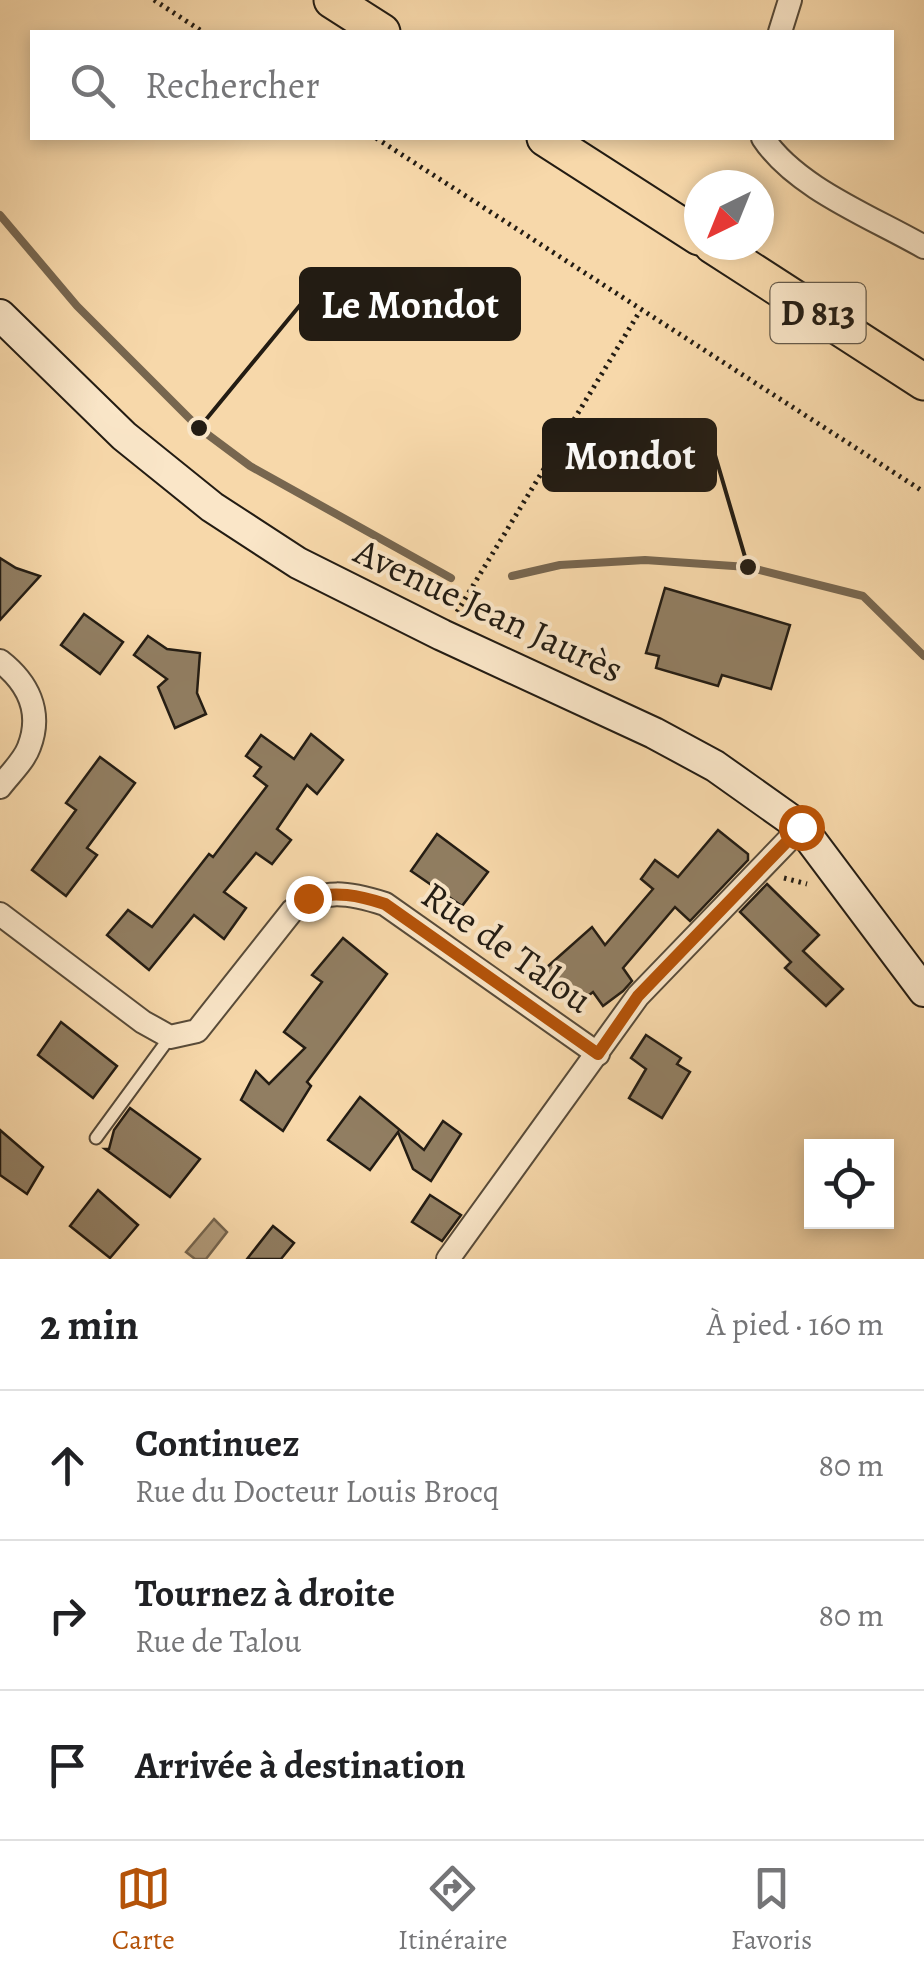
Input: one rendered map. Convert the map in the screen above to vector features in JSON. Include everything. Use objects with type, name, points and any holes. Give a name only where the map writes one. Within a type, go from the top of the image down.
[{"type":"main road","points":[[332,0],[379,30]]},
{"type":"main road","points":[[548,140],[684,227]]},
{"type":"main road","name":"D 813","points":[[735,260],[924,382]]},
{"type":"street","points":[[781,30],[790,0]]},
{"type":"street","points":[[764,140],[776,158],[801,177],[924,246]]},
{"type":"street","name":"Avenue Jean Jaurès","points":[[0,316],[124,436],[212,507],[298,563],[654,733],[715,766],[801,827],[924,991]]},
{"type":"street","points":[[0,661],[22,678],[34,708],[29,747],[0,787]]},
{"type":"street","points":[[448,1259],[638,996],[801,827]]},
{"type":"street","name":"Rue de Talou","points":[[170,1037],[198,1031],[292,911],[308,898],[330,893],[357,895],[385,904],[598,1054]]},
{"type":"street","points":[[0,914],[143,1022],[170,1037]]},
{"type":"lane","points":[[96,1138],[170,1037]]},
{"type":"path","points":[[154,0],[200,30]]},
{"type":"path","points":[[379,140],[924,492]]},
{"type":"path","points":[[442,635],[640,311]]},
{"type":"path","points":[[774,876],[812,885],[830,898],[843,882]]},
{"type":"shaded area","points":[[214,1219],[227,1232],[206,1259],[195,1259],[186,1252]]},
{"type":"building","points":[[0,558],[40,576],[0,620]]},
{"type":"building","points":[[665,588],[790,625],[771,689],[722,675],[718,686],[656,668],[659,656],[646,653]]},
{"type":"building","points":[[84,614],[123,642],[100,674],[61,645]]},
{"type":"building","points":[[148,636],[167,649],[200,653],[197,693],[206,714],[175,728],[158,687],[167,679],[134,655]]},
{"type":"building","points":[[311,734],[343,760],[317,794],[307,785],[277,829],[291,840],[272,864],[256,853],[224,892],[246,908],[224,939],[194,915],[149,970],[107,935],[128,910],[152,927],[209,854],[213,857],[267,786],[254,776],[261,767],[246,756],[261,735],[294,759]]},
{"type":"building","points":[[100,757],[135,783],[87,848],[97,855],[66,896],[32,870],[76,810],[66,803]]},
{"type":"building","points":[[718,830],[748,854],[748,860],[690,921],[675,907],[623,968],[632,981],[623,991],[603,1006],[593,992],[575,1006],[546,968],[592,927],[605,945],[653,889],[641,879],[655,860],[678,877]]},
{"type":"building","points":[[437,834],[488,872],[462,906],[411,871]]},
{"type":"building","points":[[767,884],[819,935],[803,951],[843,989],[826,1006],[785,968],[791,962],[740,912]]},
{"type":"building","points":[[343,938],[387,974],[307,1082],[311,1086],[283,1131],[241,1100],[256,1071],[269,1084],[305,1048],[284,1032],[322,982],[312,975]]},
{"type":"building","points":[[61,1022],[117,1066],[93,1098],[38,1055]]},
{"type":"building","points":[[646,1035],[681,1058],[677,1064],[690,1072],[662,1118],[629,1098],[646,1069],[631,1058]]},
{"type":"building","points":[[360,1097],[424,1150],[443,1121],[461,1134],[431,1181],[413,1169],[398,1132],[370,1170],[328,1140]]},
{"type":"building","points":[[130,1108],[200,1159],[170,1197],[105,1149],[109,1149],[114,1130]]},
{"type":"building","points":[[0,1130],[43,1167],[27,1194],[0,1175]]},
{"type":"building","points":[[98,1190],[138,1225],[110,1258],[70,1226]]},
{"type":"building","points":[[430,1195],[461,1215],[442,1241],[412,1222]]},
{"type":"building","points":[[273,1226],[294,1243],[281,1259],[247,1259]]},
{"type":"waterway","points":[[0,215],[77,306],[199,428],[250,466],[451,578]]},
{"type":"waterway","points":[[512,576],[560,565],[645,560],[748,567],[863,596],[924,656]]},
{"type":"place","name":"Le Mondot","points":[[199,428]]},
{"type":"place","name":"Mondot","points":[[748,567]]},
{"type":"route","points":[[308,898],[330,893],[357,895],[385,904],[598,1054],[638,996],[801,827]]}]
